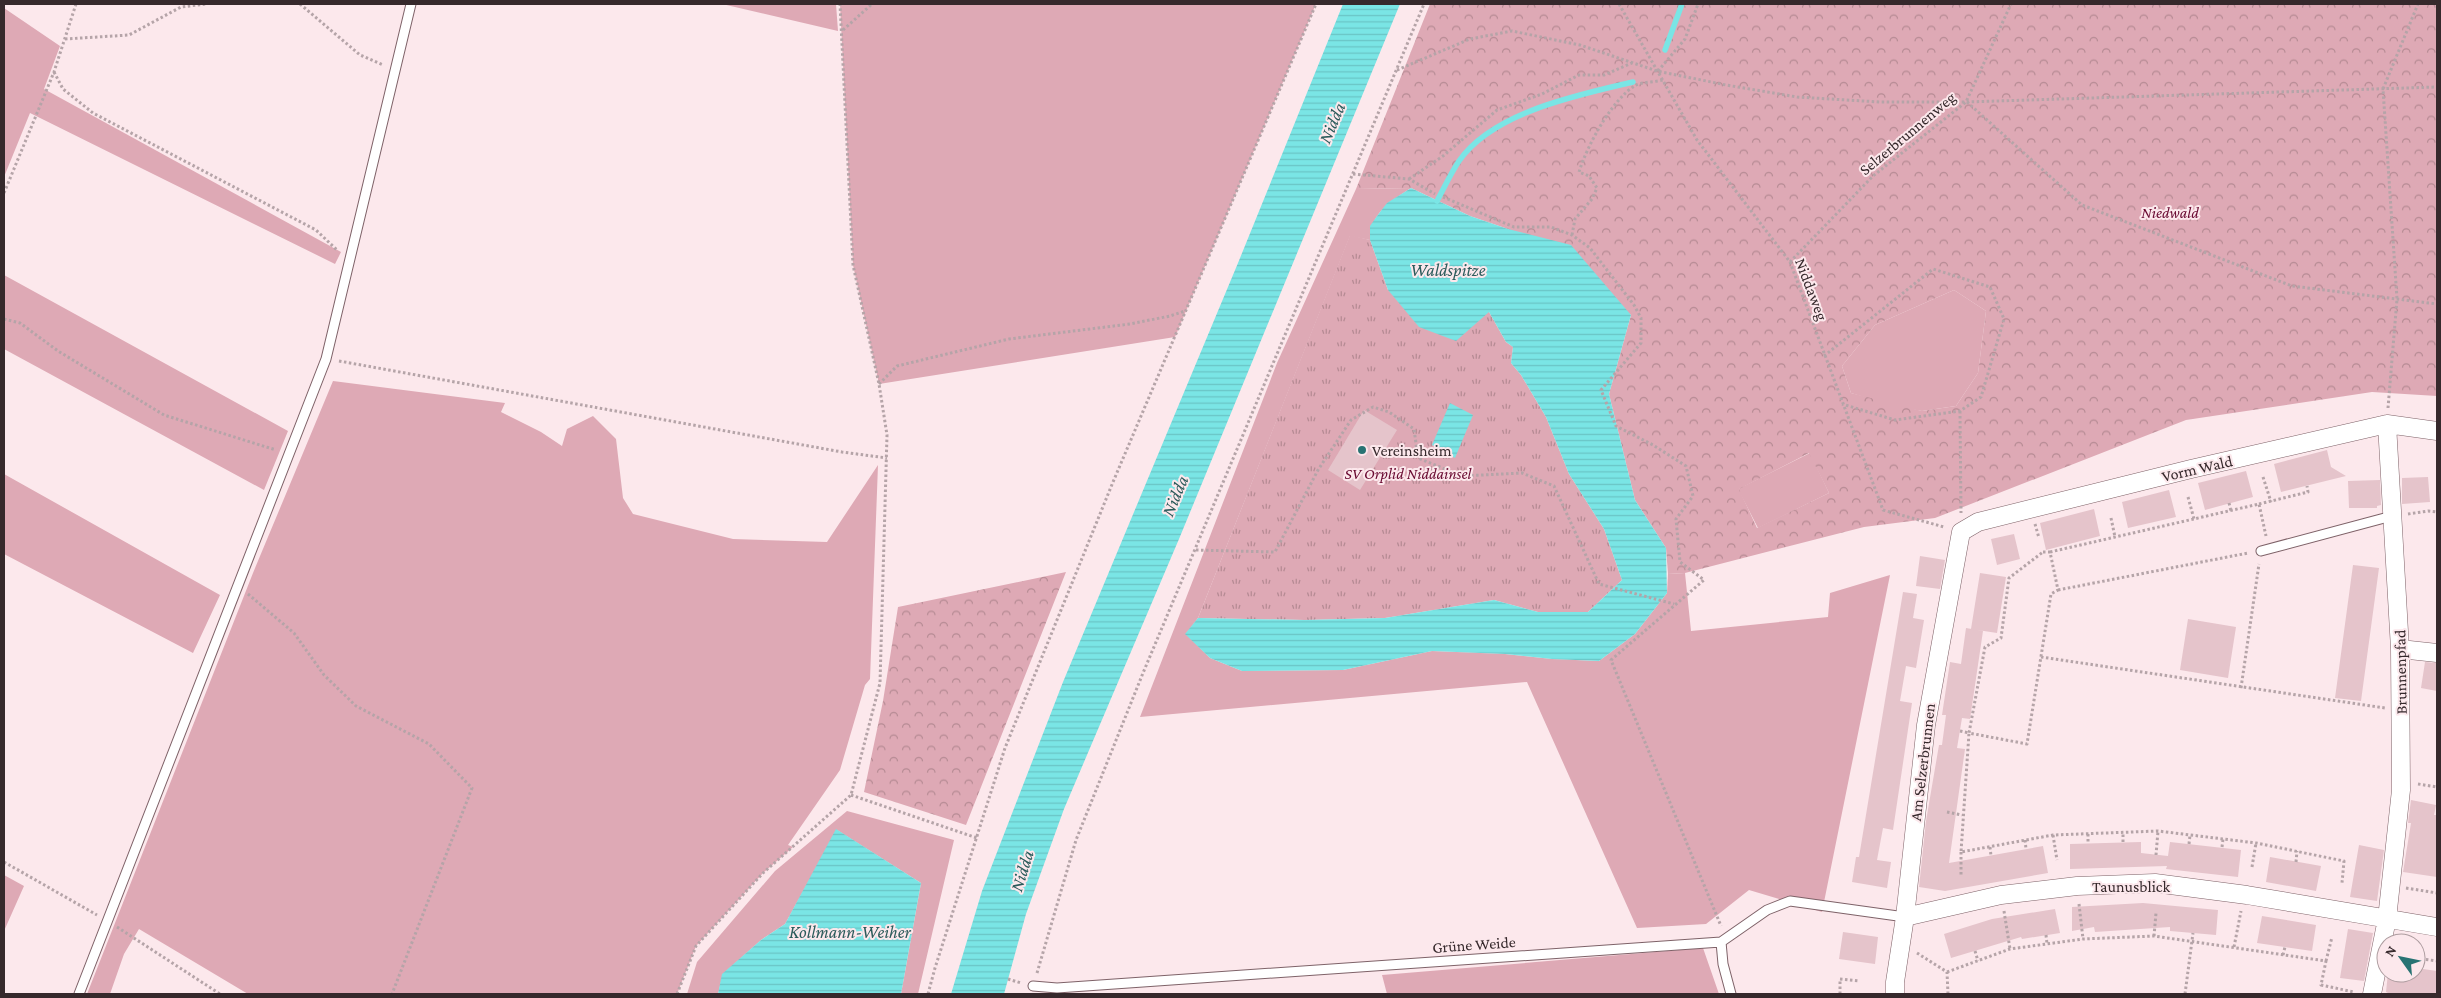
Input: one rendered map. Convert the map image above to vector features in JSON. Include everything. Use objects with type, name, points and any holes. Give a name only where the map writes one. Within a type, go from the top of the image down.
[{"type":"street","name":"Vorm Wald","points":[[1961,532],[1978,522],[2191,469],[2387,424],[2437,431]]},
{"type":"street","name":"Brunnenpfad","points":[[2372,994],[2387,919],[2401,790],[2400,649],[2387,424]]},
{"type":"street","name":"Am Selzerbrunnen","points":[[1895,994],[1926,726],[1961,532]]},
{"type":"street","points":[[2400,649],[2437,653]]},
{"type":"street","name":"Taunusblick","points":[[1905,917],[2001,896],[2077,886],[2155,883],[2247,895],[2437,927]]},
{"type":"lane","points":[[79,994],[109,922],[326,359],[411,4]]},
{"type":"lane","points":[[2265,550],[2392,516]]},
{"type":"lane","points":[[1731,994],[1723,964],[1723,940],[1767,910],[1790,901],[1905,917]]},
{"type":"lane","name":"Grüne Weide","points":[[1033,986],[1057,988],[1723,940]]},
{"type":"path","points":[[4,193],[54,72],[76,4]]},
{"type":"path","points":[[65,39],[129,35],[181,7],[206,4]]},
{"type":"path","points":[[300,4],[360,54],[395,71]]},
{"type":"path","points":[[677,994],[696,946],[763,873],[851,795],[880,683],[887,435],[879,384],[853,265],[840,4]]},
{"type":"path","points":[[842,31],[872,4]]},
{"type":"path","points":[[928,994],[1009,739],[1113,482],[1316,4]]},
{"type":"path","points":[[1033,986],[1076,840],[1195,550],[1424,4]]},
{"type":"path","name":"Niddaweg","points":[[1619,4],[1697,140],[1790,262],[1841,403],[1883,510],[1961,532]]},
{"type":"path","points":[[1657,71],[1685,39],[1698,4]]},
{"type":"path","name":"Selzerbrunnenweg","points":[[1790,262],[1873,176],[1966,102],[2011,4]]},
{"type":"path","points":[[2387,424],[2397,300],[2383,89],[2418,4]]},
{"type":"path","points":[[1397,70],[1470,39],[1512,31],[1580,44],[1657,71],[1797,97],[1880,102],[1966,102],[2437,87]]},
{"type":"path","points":[[1409,179],[1443,156],[1498,110],[1542,94],[1579,76],[1604,75],[1633,63]]},
{"type":"path","points":[[54,72],[63,89],[93,112],[316,230],[349,261]]},
{"type":"path","points":[[1572,235],[1575,219],[1592,199],[1598,188],[1589,176],[1579,172],[1583,157],[1605,118],[1637,85],[1663,80]]},
{"type":"path","points":[[1966,102],[2082,204],[2292,286],[2437,304]]},
{"type":"path","points":[[1353,174],[1409,179],[1435,194]]},
{"type":"path","points":[[1443,198],[1514,227],[1551,227],[1572,235],[1590,248],[1641,318],[1641,344],[1601,390],[1616,426],[1653,445],[1686,466],[1693,496],[1676,520],[1680,562],[1704,580],[1611,660],[1723,940]]},
{"type":"path","points":[[1824,356],[1933,269],[1990,287],[2004,319],[1981,397],[1960,411],[1895,420],[1841,403]]},
{"type":"path","points":[[879,384],[897,366],[1009,339],[1130,324],[1170,316],[1186,310]]},
{"type":"path","points":[[4,319],[20,323],[58,351],[164,415],[289,454]]},
{"type":"path","points":[[326,359],[842,452],[887,458]]},
{"type":"path","points":[[1195,550],[1275,552],[1318,470],[1351,420],[1374,407],[1389,412],[1414,429],[1418,458],[1462,476],[1522,473],[1554,486],[1599,584],[1674,604]]},
{"type":"path","points":[[1960,411],[1961,532]]},
{"type":"path","points":[[2263,476],[2271,502]]},
{"type":"path","points":[[1961,877],[1962,815],[1969,733],[1983,647],[2001,638],[2009,578],[2043,550],[2050,552],[2076,544],[2153,529],[2271,502],[2308,492],[2307,486]]},
{"type":"path","points":[[2188,498],[2194,519]]},
{"type":"path","points":[[2229,504],[2231,511]]},
{"type":"path","points":[[2241,688],[2265,550],[2259,504]]},
{"type":"path","points":[[2392,516],[2428,511],[2437,512]]},
{"type":"path","points":[[2112,518],[2115,537]]},
{"type":"path","points":[[2152,523],[2153,529]]},
{"type":"path","points":[[1960,732],[2027,744],[2051,594],[2058,590],[2265,550]]},
{"type":"path","points":[[2050,552],[2058,590]]},
{"type":"path","points":[[244,571],[244,589],[294,633],[324,675],[343,694],[356,706],[429,744],[472,788],[392,994]]},
{"type":"path","points":[[2041,657],[2241,688],[2401,710]]},
{"type":"path","points":[[851,795],[977,838]]},
{"type":"path","points":[[1947,812],[1962,815]]},
{"type":"path","points":[[1961,852],[2053,835],[2158,831],[2256,843],[2344,861],[2342,883]]},
{"type":"path","points":[[2156,855],[2158,831]]},
{"type":"path","points":[[2123,832],[2123,842]]},
{"type":"path","points":[[2088,834],[2088,843]]},
{"type":"path","points":[[2053,835],[2057,860]]},
{"type":"path","points":[[2188,844],[2190,835]]},
{"type":"path","points":[[2222,847],[2223,839]]},
{"type":"path","points":[[2025,840],[2026,849]]},
{"type":"path","points":[[2252,866],[2256,843]]},
{"type":"path","points":[[1990,847],[1991,856]]},
{"type":"path","points":[[2296,862],[2297,851]]},
{"type":"path","points":[[4,862],[109,922],[220,994]]},
{"type":"path","points":[[2391,886],[2437,893]]},
{"type":"path","points":[[2080,907],[2082,938]]},
{"type":"path","points":[[2154,936],[2156,913]]},
{"type":"path","points":[[2234,947],[2241,913]]},
{"type":"path","points":[[2005,917],[2010,949]]},
{"type":"path","points":[[2119,937],[2120,930]]},
{"type":"path","points":[[2185,994],[2193,933]]},
{"type":"path","points":[[2046,935],[2047,944]]},
{"type":"path","points":[[1947,972],[2010,949],[2082,938],[2154,936],[2192,940],[2326,961]]},
{"type":"path","points":[[2332,937],[2322,985],[2363,994]]},
{"type":"path","points":[[2283,955],[2285,947]]},
{"type":"path","points":[[1898,962],[1914,951],[1947,972]]},
{"type":"path","points":[[1975,951],[1978,960]]},
{"type":"path","points":[[1947,972],[1948,994]]},
{"type":"path","points":[[1840,994],[1840,979],[1859,981]]},
{"type":"green space","points":[[722,4],[836,4],[838,31]]},
{"type":"green space","points":[[840,4],[1316,4],[1175,337],[879,384],[853,265]]},
{"type":"green space","name":"Niedwald","points":[[1430,4],[2437,4],[2437,396],[2372,392],[2186,420],[1935,518],[1864,527],[1685,573],[1668,574],[1666,548],[1635,500],[1609,394],[1631,315],[1508,229],[1470,216],[1411,188],[1356,189]],"holes":[[[1954,290],[1986,311],[1978,373],[1956,406],[1922,411],[1851,393],[1842,366],[1875,325]],[[1809,453],[1829,493],[1757,528],[1739,489]]]},
{"type":"green space","points":[[4,8],[60,46],[44,89],[341,252],[335,264],[30,113],[4,177]]},
{"type":"green space","points":[[1411,188],[1395,198],[1378,215],[1371,231],[1370,240],[1350,236],[1198,618],[1186,634],[1210,658],[1242,671],[1343,670],[1432,651],[1599,661],[1635,634],[1667,593],[1668,574],[1685,573],[1691,631],[1828,617],[1830,593],[1890,575],[1822,912],[1749,890],[1706,924],[1637,928],[1527,682],[1140,717],[1277,363],[1356,189]]},
{"type":"green space","name":"SV Orplid Niddainsel","points":[[1350,235],[1370,240],[1388,290],[1489,312],[1506,342],[1513,347],[1511,363],[1521,375],[1546,417],[1569,474],[1604,529],[1622,580],[1588,612],[1538,612],[1494,600],[1385,618],[1305,620],[1198,618]]},
{"type":"green space","points":[[4,275],[288,431],[264,490],[4,349]]},
{"type":"green space","points":[[1954,290],[1986,311],[1978,373],[1956,406],[1922,411],[1893,406],[1851,393],[1842,366],[1875,325]]},
{"type":"green space","points":[[333,381],[505,403],[501,412],[541,432],[562,446],[567,429],[593,416],[616,439],[623,498],[633,514],[733,539],[827,542],[878,465],[870,679],[865,685],[840,770],[788,845],[793,847],[763,873],[696,946],[677,994],[248,994],[139,929],[124,954],[110,994],[87,994],[253,573]]},
{"type":"green space","points":[[1810,453],[1829,493],[1758,528],[1738,489]]},
{"type":"green space","points":[[4,474],[220,595],[193,653],[4,554]]},
{"type":"green space","points":[[1066,572],[966,825],[864,792],[883,701],[898,607]]},
{"type":"green space","points":[[847,811],[954,840],[918,994],[901,994],[921,883],[837,830],[785,924],[761,940],[723,974],[718,994],[687,994],[697,962],[775,871]]},
{"type":"green space","points":[[4,875],[24,886],[4,931]]},
{"type":"green space","points":[[1703,948],[1719,994],[1387,994],[1382,975]]},
{"type":"water","name":"Nidda","points":[[1343,4],[1400,4],[1179,539],[1064,809],[1026,914],[1004,994],[951,994],[982,891],[1063,682],[1238,263]]},
{"type":"water","name":"Waldspitze","points":[[1411,188],[1470,216],[1508,229],[1571,245],[1631,315],[1609,394],[1635,500],[1666,548],[1667,593],[1635,634],[1599,661],[1432,651],[1343,670],[1242,671],[1210,658],[1185,634],[1198,618],[1305,620],[1385,618],[1494,600],[1538,612],[1588,612],[1622,580],[1604,529],[1569,474],[1546,417],[1521,375],[1511,363],[1513,347],[1506,342],[1489,312],[1456,341],[1419,327],[1388,290],[1370,240],[1370,226],[1387,203]]},
{"type":"water","points":[[1450,403],[1473,415],[1455,458],[1432,445]]},
{"type":"water","name":"Kollmann-Weiher","points":[[836,829],[921,883],[901,994],[718,994],[722,974],[761,940],[785,924]]},
{"type":"building","name":"Vereinsheim","points":[[1364,410],[1397,430],[1360,490],[1328,470]]},
{"type":"building","points":[[2327,450],[2331,467],[2346,476],[2281,492],[2274,464]]},
{"type":"building","points":[[2246,471],[2253,497],[2205,510],[2198,483]]},
{"type":"building","points":[[2428,477],[2430,502],[2402,504],[2402,478]]},
{"type":"building","points":[[2380,480],[2381,505],[2377,506],[2377,508],[2349,508],[2348,481]]},
{"type":"building","points":[[2169,490],[2176,517],[2128,528],[2122,502]]},
{"type":"building","points":[[2094,509],[2100,536],[2046,550],[2040,523]]},
{"type":"building","points":[[2014,534],[2020,559],[1997,565],[1991,539]]},
{"type":"building","points":[[1920,556],[1945,560],[1940,589],[1916,586]]},
{"type":"building","points":[[2353,565],[2379,568],[2361,701],[2335,698]]},
{"type":"building","points":[[1980,573],[2006,577],[1997,633],[1971,629]]},
{"type":"building","points":[[1903,592],[1917,594],[1913,618],[1924,620],[1916,668],[1906,666],[1900,701],[1912,703],[1893,830],[1883,828],[1877,860],[1891,862],[1887,888],[1852,882],[1856,857],[1859,857]]},
{"type":"building","points":[[2188,619],[2236,627],[2228,678],[2180,670]]},
{"type":"building","points":[[1966,628],[1983,631],[1970,719],[1962,718],[1957,748],[1965,749],[1949,863],[2043,846],[2048,873],[1945,891],[1919,887],[1926,821],[1939,745],[1942,745],[1946,715],[1942,715],[1950,662],[1961,664]]},
{"type":"building","points":[[2425,662],[2437,663],[2437,691],[2421,688]]},
{"type":"building","points":[[2411,800],[2436,805],[2434,815],[2437,815],[2437,877],[2403,872],[2411,823],[2408,823]]},
{"type":"building","points":[[2141,842],[2141,853],[2168,856],[2170,842],[2241,850],[2238,877],[2166,869],[2167,866],[2070,869],[2070,844]]},
{"type":"building","points":[[2359,845],[2384,850],[2377,901],[2350,897]]},
{"type":"building","points":[[2270,857],[2321,866],[2316,891],[2266,882]]},
{"type":"building","points":[[2143,903],[2218,910],[2216,935],[2170,931],[2170,927],[2095,932],[2094,927],[2072,931],[2072,907]]},
{"type":"building","points":[[2055,909],[2060,933],[2022,939],[2021,937],[1951,958],[1944,934],[1992,919]]},
{"type":"building","points":[[2262,916],[2316,925],[2312,951],[2257,943]]},
{"type":"building","points":[[2348,929],[2373,933],[2364,981],[2340,978]]},
{"type":"building","points":[[1843,932],[1878,937],[1875,964],[1839,959]]},
{"type":"building","points":[[2426,969],[2437,971],[2437,994],[2390,994],[2386,992],[2387,983],[2426,983]]},
{"type":"waterway","points":[[1665,50],[1682,4]]},
{"type":"waterway","points":[[1437,201],[1459,161],[1474,144],[1493,130],[1514,118],[1538,108],[1587,93],[1633,82]]},
{"type":"place","name":"Vereinsheim","points":[[1362,450]]}]
